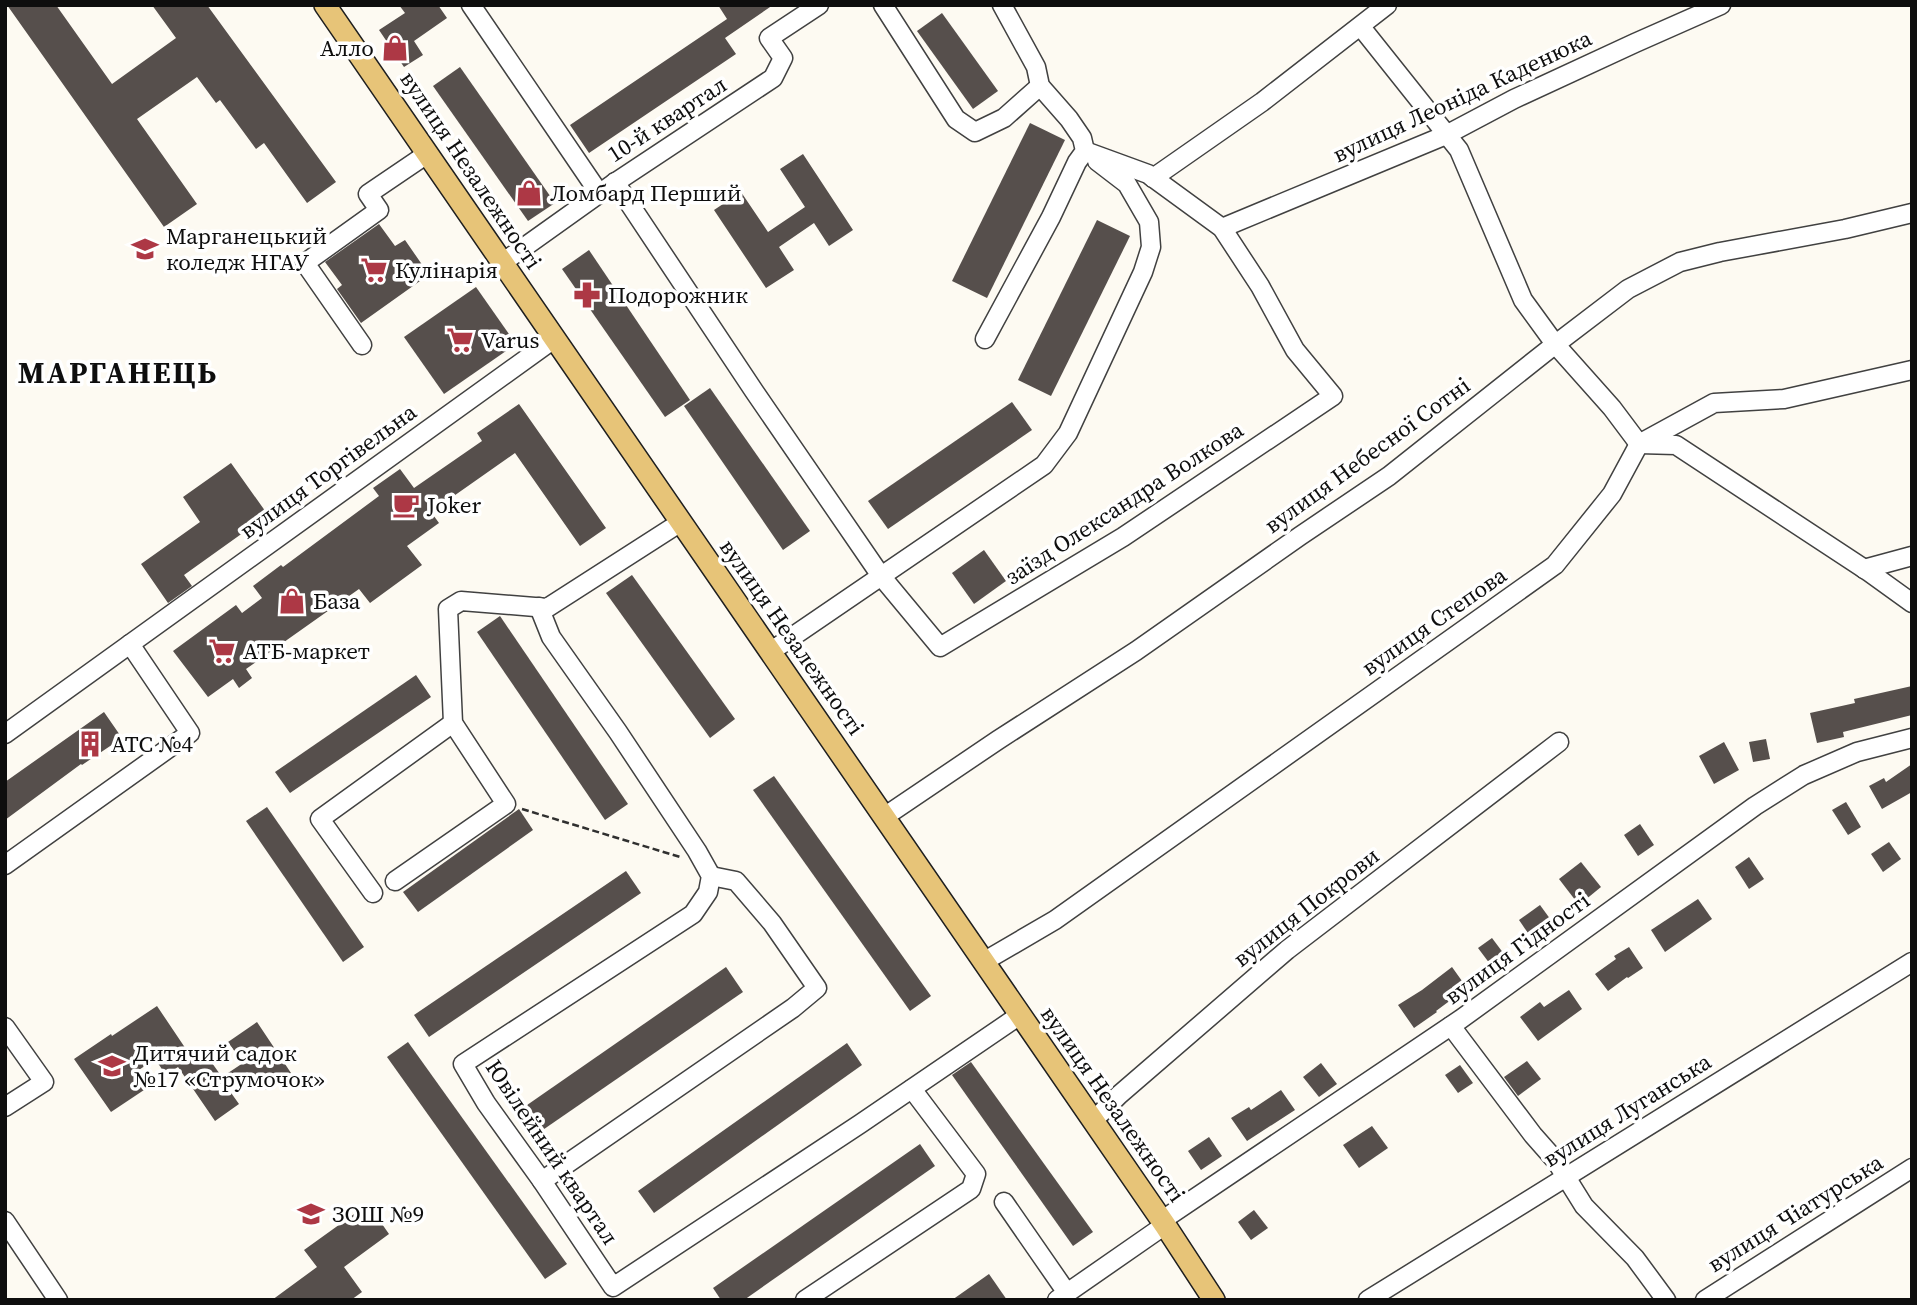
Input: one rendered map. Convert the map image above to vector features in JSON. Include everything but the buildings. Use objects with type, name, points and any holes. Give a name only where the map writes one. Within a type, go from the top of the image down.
[{"type":"main road","name":"вулиця Незалежності","points":[[326,5],[1214,1300]]},
{"type":"street","points":[[471,5],[599,194]]},
{"type":"street","name":"10-й квартал","points":[[502,263],[615,182],[772,78],[782,58],[769,38],[819,5]]},
{"type":"street","points":[[883,5],[956,119],[975,132],[1004,118],[1040,86]]},
{"type":"street","points":[[770,652],[1044,465],[1068,433],[1143,272],[1151,247],[1149,222],[1127,184],[1085,151],[1082,138],[1069,119],[1040,86],[1036,67],[1002,5]]},
{"type":"street","points":[[1153,178],[1262,102],[1387,5]]},
{"type":"street","name":"вулиця Леоніда Каденюка","points":[[1222,228],[1446,135],[1514,99],[1721,5]]},
{"type":"street","points":[[1361,27],[1460,150],[1523,300],[1555,344],[1612,408],[1639,444]]},
{"type":"street","points":[[1085,151],[1148,174],[1222,228]]},
{"type":"street","points":[[985,338],[1085,151]]},
{"type":"street","points":[[362,345],[304,263],[379,210],[368,194],[427,154]]},
{"type":"street","points":[[615,182],[881,576]]},
{"type":"street","name":"вулиця Небесної Сотні","points":[[884,817],[1136,651],[1389,476],[1628,289],[1680,262],[1912,213]]},
{"type":"street","name":"заїзд Олександра Волкова","points":[[881,576],[940,647],[1123,537],[1333,396],[1295,350],[1260,286],[1222,228]]},
{"type":"street","name":"вулиця Торгівельна","points":[[5,734],[554,339]]},
{"type":"street","points":[[1639,444],[1714,403],[1784,399],[1912,370]]},
{"type":"street","points":[[1639,444],[1676,445],[1912,603]]},
{"type":"street","name":"вулиця Степова","points":[[983,962],[1055,920],[1555,565],[1612,494],[1639,444]]},
{"type":"street","points":[[395,881],[506,804],[453,723],[448,609],[461,601],[547,608],[681,522]]},
{"type":"street","points":[[1864,569],[1912,556]]},
{"type":"street","points":[[539,607],[551,637],[618,732],[708,870],[737,881],[772,923],[817,988],[793,1008],[542,1181]]},
{"type":"street","points":[[5,866],[190,733],[130,643]]},
{"type":"street","points":[[373,894],[320,819],[453,723]]},
{"type":"street","name":"вулиця Гідності","points":[[1062,1297],[1163,1223],[1451,1026],[1755,806],[1804,775],[1857,752],[1912,738]]},
{"type":"street","name":"вулиця Покрови","points":[[1093,1121],[1119,1095],[1287,950],[1559,742]]},
{"type":"street","name":"Ювілейний квартал","points":[[708,870],[708,892],[693,914],[463,1065],[486,1103],[614,1287],[1020,1016]]},
{"type":"street","name":"вулиця Луганська","points":[[1368,1300],[1912,962]]},
{"type":"street","points":[[1451,1026],[1533,1135],[1556,1161],[1584,1206],[1635,1258],[1665,1300]]},
{"type":"street","points":[[5,1027],[44,1082],[5,1107]]},
{"type":"street","points":[[806,1300],[971,1189],[976,1174],[912,1089]]},
{"type":"street","name":"вулиця Чіатурська","points":[[1705,1300],[1912,1168]]},
{"type":"street","points":[[1004,1202],[1062,1297]]},
{"type":"street","points":[[5,1221],[58,1300]]},
{"type":"path","points":[[506,804],[708,870]]},
{"type":"place","name":"Алло","points":[[395,48]]},
{"type":"place","name":"Ломбард Перший","points":[[529,193]]},
{"type":"place","name":"Марганецький коледж НГАУ","points":[[145,249]]},
{"type":"place","name":"Кулінарія","points":[[374,270]]},
{"type":"place","name":"Подорожник","points":[[587,295]]},
{"type":"place","name":"Varus","points":[[460,340]]},
{"type":"place","name":"Joker","points":[[406,505]]},
{"type":"place","name":"База","points":[[292,601]]},
{"type":"place","name":"АТБ-маркет","points":[[222,651]]},
{"type":"place","name":"АТС №4","points":[[90,744]]},
{"type":"place","name":"Дитячий садок №17 «Струмочок»","points":[[112,1066]]},
{"type":"place","name":"ЗОШ №9","points":[[311,1214]]},
{"type":"district","name":"МАРГАНЕЦЬ","points":[[118,373]]}]
